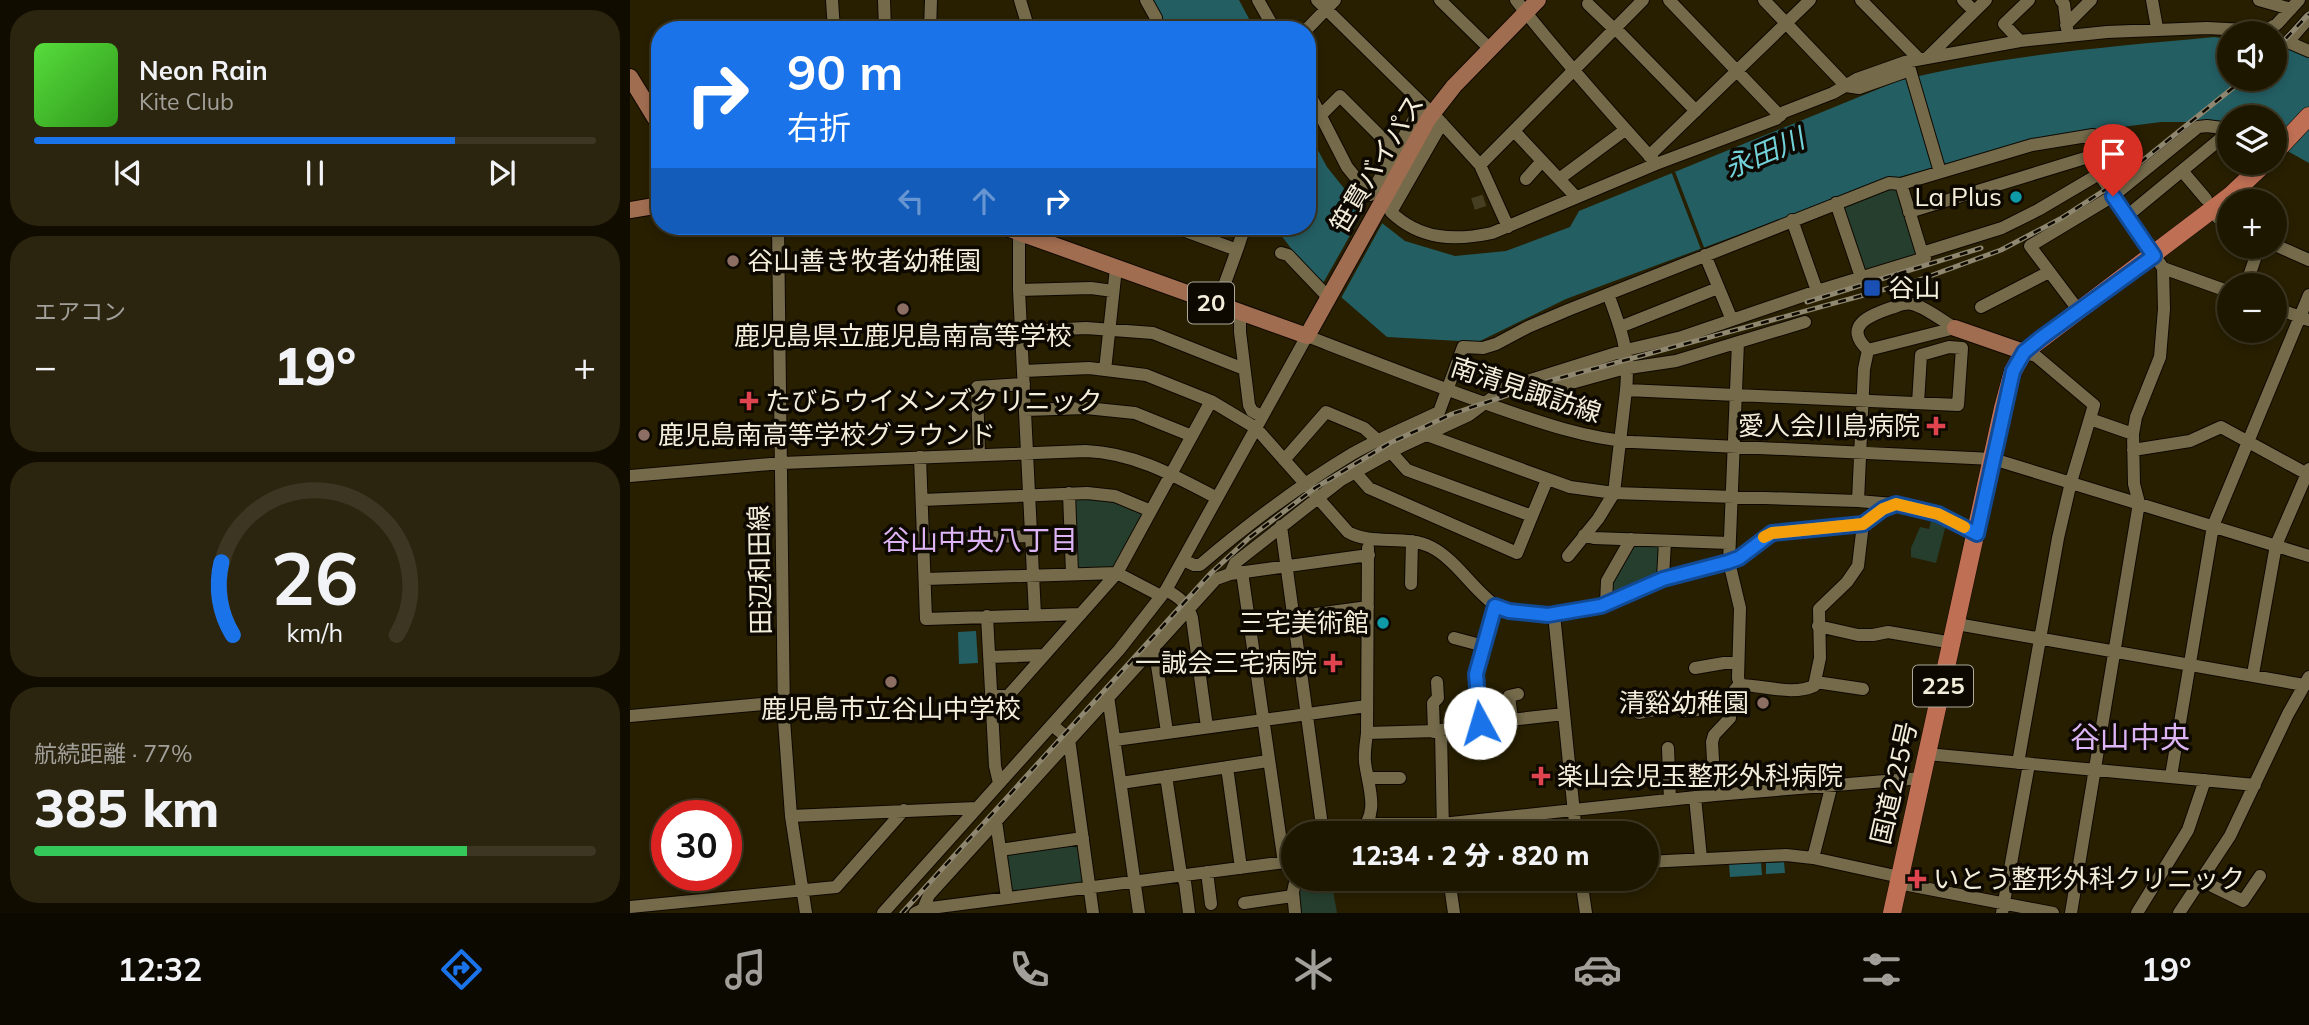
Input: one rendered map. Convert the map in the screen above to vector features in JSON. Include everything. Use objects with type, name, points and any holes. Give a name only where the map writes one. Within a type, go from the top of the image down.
[{"type":"highway","name":"国道225号","points":[[2287,139],[2309,116]]},
{"type":"highway","name":"国道225号","points":[[1892,913],[2013,371],[2024,352],[2079,311],[2159,262],[2208,205],[2246,175]]},
{"type":"main road","name":"笹貫バイパス","points":[[1307,336],[1432,114],[1454,86],[1490,50],[1521,6],[1538,0]]},
{"type":"main road","points":[[630,77],[651,97]]},
{"type":"main road","points":[[630,209],[651,206]]},
{"type":"main road","name":"20","points":[[1033,235],[1116,268],[1307,336]]},
{"type":"main road","points":[[1955,328],[2024,352]]},
{"type":"street","points":[[832,0],[833,21]]},
{"type":"street","points":[[884,0],[885,21]]},
{"type":"street","points":[[930,21],[931,0]]},
{"type":"street","points":[[1020,0],[1026,21]]},
{"type":"street","points":[[1146,0],[1156,18],[1154,21]]},
{"type":"street","points":[[1251,0],[1262,21]]},
{"type":"street","points":[[1258,0],[1270,21]]},
{"type":"street","points":[[1440,0],[1490,50]]},
{"type":"street","points":[[1480,165],[1643,0]]},
{"type":"street","points":[[1668,0],[1780,116]]},
{"type":"street","points":[[1764,0],[1846,86],[1859,88],[1910,70],[1940,172]]},
{"type":"street","points":[[1653,160],[1696,111],[1810,0]]},
{"type":"street","points":[[1861,0],[1923,59]]},
{"type":"street","points":[[1963,0],[1975,11]]},
{"type":"street","points":[[1923,59],[1986,0]]},
{"type":"street","points":[[2020,40],[2004,24],[2029,0]]},
{"type":"street","points":[[2061,0],[2064,4],[2067,31]]},
{"type":"street","points":[[2067,31],[2091,0]]},
{"type":"street","points":[[2152,0],[2157,28]]},
{"type":"street","points":[[2259,0],[2295,4]]},
{"type":"street","points":[[1313,21],[1326,3],[1432,114],[1480,165],[1508,227]]},
{"type":"street","points":[[1588,4],[1696,111]]},
{"type":"street","points":[[1432,114],[1391,212],[1424,232],[1446,238],[1475,236],[1508,227],[1653,160],[1776,119],[1784,112],[1833,93],[1857,79],[1905,62],[2067,31],[2222,28],[2265,31],[2277,24],[2295,4]]},
{"type":"street","points":[[1521,6],[1539,25],[1573,71],[1653,160]]},
{"type":"street","points":[[2309,18],[2288,42],[2309,51]]},
{"type":"street","points":[[1320,116],[1340,96],[1394,150]]},
{"type":"street","points":[[1316,108],[1346,167],[1370,195],[1394,150],[1432,114]]},
{"type":"street","points":[[1316,121],[1347,178],[1378,208]]},
{"type":"street","points":[[2079,311],[2030,246],[2113,196],[2198,127],[2217,128]]},
{"type":"street","points":[[1559,178],[1625,130]]},
{"type":"street","points":[[1514,131],[1576,197]]},
{"type":"street","points":[[1183,560],[1200,565],[1276,502],[1353,454],[1440,412],[1463,347],[1483,348],[1496,344],[1528,327],[1608,294],[1889,183],[1901,184],[2032,145],[2093,135],[2099,174],[2159,262],[2164,309],[2160,356],[2136,417],[2133,435],[2134,484],[2138,503],[2071,913]]},
{"type":"street","points":[[2127,216],[2217,142]]},
{"type":"street","points":[[1909,212],[2095,155]]},
{"type":"street","points":[[1526,179],[1542,161]]},
{"type":"street","points":[[2183,172],[2217,216]]},
{"type":"street","points":[[1922,253],[2002,228],[2099,174]]},
{"type":"street","points":[[1281,827],[1235,563],[1317,497],[1355,472],[1469,415],[1505,388],[1626,350],[1682,337],[1925,258],[1901,184]]},
{"type":"street","points":[[1836,204],[1861,277]]},
{"type":"street","points":[[1792,220],[1817,291]]},
{"type":"street","name":"田辺和田線","points":[[778,235],[785,702],[791,816],[806,913]]},
{"type":"street","points":[[1018,235],[1035,615]]},
{"type":"street","points":[[1196,235],[1237,250]]},
{"type":"street","points":[[1217,305],[1242,235]]},
{"type":"street","points":[[2287,250],[2309,260]]},
{"type":"street","points":[[1280,253],[1288,256],[1328,297]]},
{"type":"street","points":[[1705,255],[1732,320]]},
{"type":"street","points":[[2159,262],[2217,287]]},
{"type":"street","points":[[1105,370],[1116,268]]},
{"type":"street","points":[[1981,307],[2049,272]]},
{"type":"street","points":[[1019,290],[1091,288],[1113,291]]},
{"type":"street","points":[[1620,327],[1718,288]]},
{"type":"street","points":[[1568,556],[1598,519],[1614,493],[1628,368],[1620,327],[1608,294]]},
{"type":"street","points":[[2171,776],[2213,526],[2305,318],[2309,295]]},
{"type":"street","points":[[1868,350],[1862,344],[1858,333],[1863,321],[1870,315],[1911,303],[1955,328]]},
{"type":"street","points":[[2287,312],[2305,318]]},
{"type":"street","points":[[1240,313],[1250,409],[1284,460],[1348,532],[1357,537],[1412,541],[1435,549],[1466,575],[1495,606],[1509,611],[1554,614],[1606,604],[1663,579],[1739,558],[1772,533],[1863,524],[1883,509],[1896,504]]},
{"type":"street","points":[[1927,334],[1931,322],[1930,313]]},
{"type":"street","points":[[1524,396],[1628,368],[1676,361],[1805,322]]},
{"type":"street","points":[[1021,331],[1086,328],[1153,333],[1244,369]]},
{"type":"street","points":[[1868,350],[1955,328]]},
{"type":"street","points":[[884,913],[1119,650],[1163,593],[1307,336]]},
{"type":"street","name":"南清見諏訪線","points":[[1307,336],[1447,390],[1560,429],[1597,438],[1993,459],[2309,556]]},
{"type":"street","points":[[1738,342],[1728,562],[1740,608],[1740,685]]},
{"type":"street","points":[[1626,390],[1958,405],[1962,348],[1949,347],[1921,355],[1919,403]]},
{"type":"street","points":[[1858,501],[1864,364],[1868,350]]},
{"type":"street","points":[[2003,908],[2039,638],[2071,481],[2094,405],[2036,356],[2024,352]]},
{"type":"street","points":[[979,455],[977,387],[1089,368],[1146,375],[1259,422]]},
{"type":"street","points":[[992,696],[1008,695],[1117,573],[1211,401]]},
{"type":"street","points":[[1026,410],[1086,408],[1135,413],[1192,436]]},
{"type":"street","points":[[1284,460],[1326,412],[1364,428],[1407,470],[1532,516]]},
{"type":"street","points":[[2090,419],[2133,435]]},
{"type":"street","points":[[2133,450],[2190,441],[2221,427],[2308,472],[2276,545],[2253,674]]},
{"type":"street","points":[[1427,435],[1570,487],[1614,493],[1896,504],[1938,514],[1977,534]]},
{"type":"street","points":[[630,476],[782,463],[1086,451],[1118,454],[1171,474],[1217,498]]},
{"type":"street","points":[[920,457],[926,619],[1081,614]]},
{"type":"street","points":[[1355,472],[1369,488],[1517,553],[1547,480]]},
{"type":"street","points":[[922,500],[1069,494],[1115,496],[1151,511]]},
{"type":"street","points":[[1069,494],[1072,573]]},
{"type":"street","points":[[1715,795],[1712,742],[1714,735],[1730,718],[1731,693],[1740,685],[1803,689],[1814,686],[1820,658],[1819,609],[1847,582],[1858,566],[1863,524]]},
{"type":"street","points":[[1281,526],[1321,821]]},
{"type":"street","points":[[1584,534],[1594,538],[1729,543]]},
{"type":"street","points":[[924,539],[1031,536]]},
{"type":"street","points":[[1365,821],[1373,798],[1364,754],[1367,733],[1368,538]]},
{"type":"street","points":[[1606,604],[1607,580],[1631,539]]},
{"type":"street","points":[[1410,584],[1412,541]]},
{"type":"street","points":[[1663,579],[1665,541]]},
{"type":"street","points":[[919,911],[929,895],[1216,579],[1236,573],[1368,555]]},
{"type":"street","points":[[925,579],[1117,573],[1178,597],[1189,608],[1207,727]]},
{"type":"street","points":[[1480,723],[1475,679],[1495,606]]},
{"type":"street","points":[[1294,617],[1368,607]]},
{"type":"street","points":[[1554,614],[1575,821]]},
{"type":"street","points":[[987,616],[995,766],[999,783]]},
{"type":"street","points":[[1957,624],[2307,681],[2288,714],[2230,836],[2179,913]]},
{"type":"street","points":[[1818,626],[1858,635],[1888,632],[1953,643]]},
{"type":"street","points":[[1454,638],[1484,646]]},
{"type":"street","points":[[1154,645],[1167,732]]},
{"type":"street","points":[[990,657],[1044,655]]},
{"type":"street","points":[[1695,668],[1738,663]]},
{"type":"street","points":[[1437,682],[1438,698],[1433,703],[1442,821]]},
{"type":"street","points":[[1816,682],[1863,689]]},
{"type":"street","points":[[1510,695],[1512,719]]},
{"type":"street","points":[[1108,696],[1139,913]]},
{"type":"street","points":[[630,716],[785,702]]},
{"type":"street","points":[[1115,740],[1367,706]]},
{"type":"street","points":[[1639,713],[1675,706],[1682,711],[1731,708]]},
{"type":"street","points":[[1367,733],[1437,731],[1480,723],[1564,714]]},
{"type":"street","points":[[1052,725],[1069,739],[1093,913]]},
{"type":"street","points":[[1668,748],[1670,800]]},
{"type":"street","points":[[1927,754],[2255,785]]},
{"type":"street","points":[[1121,783],[1268,761]]},
{"type":"street","points":[[1227,767],[1241,868]]},
{"type":"street","points":[[1166,776],[1189,913]]},
{"type":"street","points":[[1368,778],[1401,778]]},
{"type":"street","points":[[1492,821],[1695,797],[1922,778]]},
{"type":"street","points":[[2137,913],[2188,830],[2206,780]]},
{"type":"street","points":[[1813,858],[1832,784]]},
{"type":"street","points":[[1695,797],[1701,858]]},
{"type":"street","points":[[791,816],[976,808]]},
{"type":"street","points":[[630,908],[836,887],[904,810]]},
{"type":"street","points":[[1517,817],[1518,821]]},
{"type":"street","points":[[996,821],[1007,898]]},
{"type":"street","points":[[1000,850],[1083,838]]},
{"type":"street","points":[[1659,861],[1773,855],[1813,858],[2003,908],[2053,913]]},
{"type":"street","points":[[919,911],[1281,863]]},
{"type":"street","points":[[1207,872],[1211,904]]},
{"type":"street","points":[[2200,880],[2243,901],[2260,876]]},
{"type":"street","points":[[1294,891],[1295,913]]},
{"type":"street","points":[[1453,891],[1454,913]]},
{"type":"street","points":[[1583,891],[1586,913]]},
{"type":"street","points":[[1244,903],[1293,896]]},
{"type":"green space","points":[[1890,189],[1898,191],[1919,256],[1866,272],[1844,209]]},
{"type":"green space","points":[[1075,497],[1113,500],[1142,511],[1143,515],[1112,568],[1079,569],[1076,566]]},
{"type":"green space","points":[[1931,521],[1946,525],[1936,563],[1911,557],[1911,548],[1920,527],[1929,529]]},
{"type":"green space","points":[[1637,544],[1660,547],[1659,574],[1612,597],[1611,581],[1632,546]]},
{"type":"green space","points":[[1079,844],[1085,882],[1012,894],[1006,852]]},
{"type":"green space","points":[[1298,891],[1333,891],[1337,913],[1298,913]]},
{"type":"water","points":[[1150,0],[1239,0],[1250,21],[1163,21]]},
{"type":"water","name":"永田川","points":[[2214,37],[2217,37],[2217,91],[2287,91],[2287,47],[2309,53],[2309,163],[2287,151],[2287,105],[2217,105],[2217,122],[2161,122],[2051,136],[1877,183],[1566,299],[1478,342],[1387,337],[1303,264],[1281,235],[1316,235],[1316,147],[1327,167],[1355,202],[1405,241],[1455,256],[1506,251],[1570,227],[1579,211],[1898,81],[2016,58]]},
{"type":"water","points":[[976,631],[978,663],[959,664],[958,632]]},
{"type":"water","points":[[1761,862],[1762,875],[1730,877],[1729,863]]},
{"type":"water","points":[[1784,862],[1785,873],[1766,874],[1766,863]]},
{"type":"pier","points":[[1674,169],[1705,250],[1702,252],[1671,171]]},
{"type":"pier","points":[[1366,207],[1384,220],[1340,300],[1322,285]]},
{"type":"tunnel","points":[[1473,204],[1495,197]]},
{"type":"railway","points":[[2287,37],[2309,14]]},
{"type":"railway","points":[[902,913],[1211,573],[1249,538],[1315,488],[1390,443],[1452,414],[1549,381],[1919,280],[2001,250],[2060,219],[2111,186],[2229,91]]},
{"type":"railway","points":[[1807,302],[1981,248]]},
{"type":"slow traffic","points":[[1764,537],[1772,533],[1863,524],[1883,509],[1896,504],[1938,514],[1964,527]]},
{"type":"place","name":"La Plus","points":[[2016,197]]},
{"type":"place","name":"谷山善き牧者幼稚園","points":[[733,261]]},
{"type":"place","name":"谷山","points":[[1872,288]]},
{"type":"place","name":"鹿児島県立鹿児島南高等学校","points":[[903,309]]},
{"type":"place","name":"たびらウイメンズクリニック","points":[[749,401]]},
{"type":"place","name":"愛人会川島病院","points":[[1936,426]]},
{"type":"place","name":"鹿児島南高等学校グラウンド","points":[[644,435]]},
{"type":"place","name":"三宅美術館","points":[[1383,623]]},
{"type":"place","name":"一誠会三宅病院","points":[[1333,663]]},
{"type":"place","name":"鹿児島市立谷山中学校","points":[[891,682]]},
{"type":"place","name":"清谿幼稚園","points":[[1763,703]]},
{"type":"place","name":"楽山会児玉整形外科病院","points":[[1541,776]]},
{"type":"place","name":"いとう整形外科クリニック","points":[[1917,879]]},
{"type":"district","name":"谷山中央八丁目","points":[[980,540]]},
{"type":"district","name":"谷山中央","points":[[2130,738]]},
{"type":"route","points":[[1480,723],[1475,679],[1495,606],[1509,611],[1548,615],[1601,606],[1663,579],[1739,558],[1772,533],[1863,524],[1883,509],[1896,504],[1938,514],[1977,534],[2003,408],[2018,359],[2041,338],[2154,256],[2113,196]]}]
